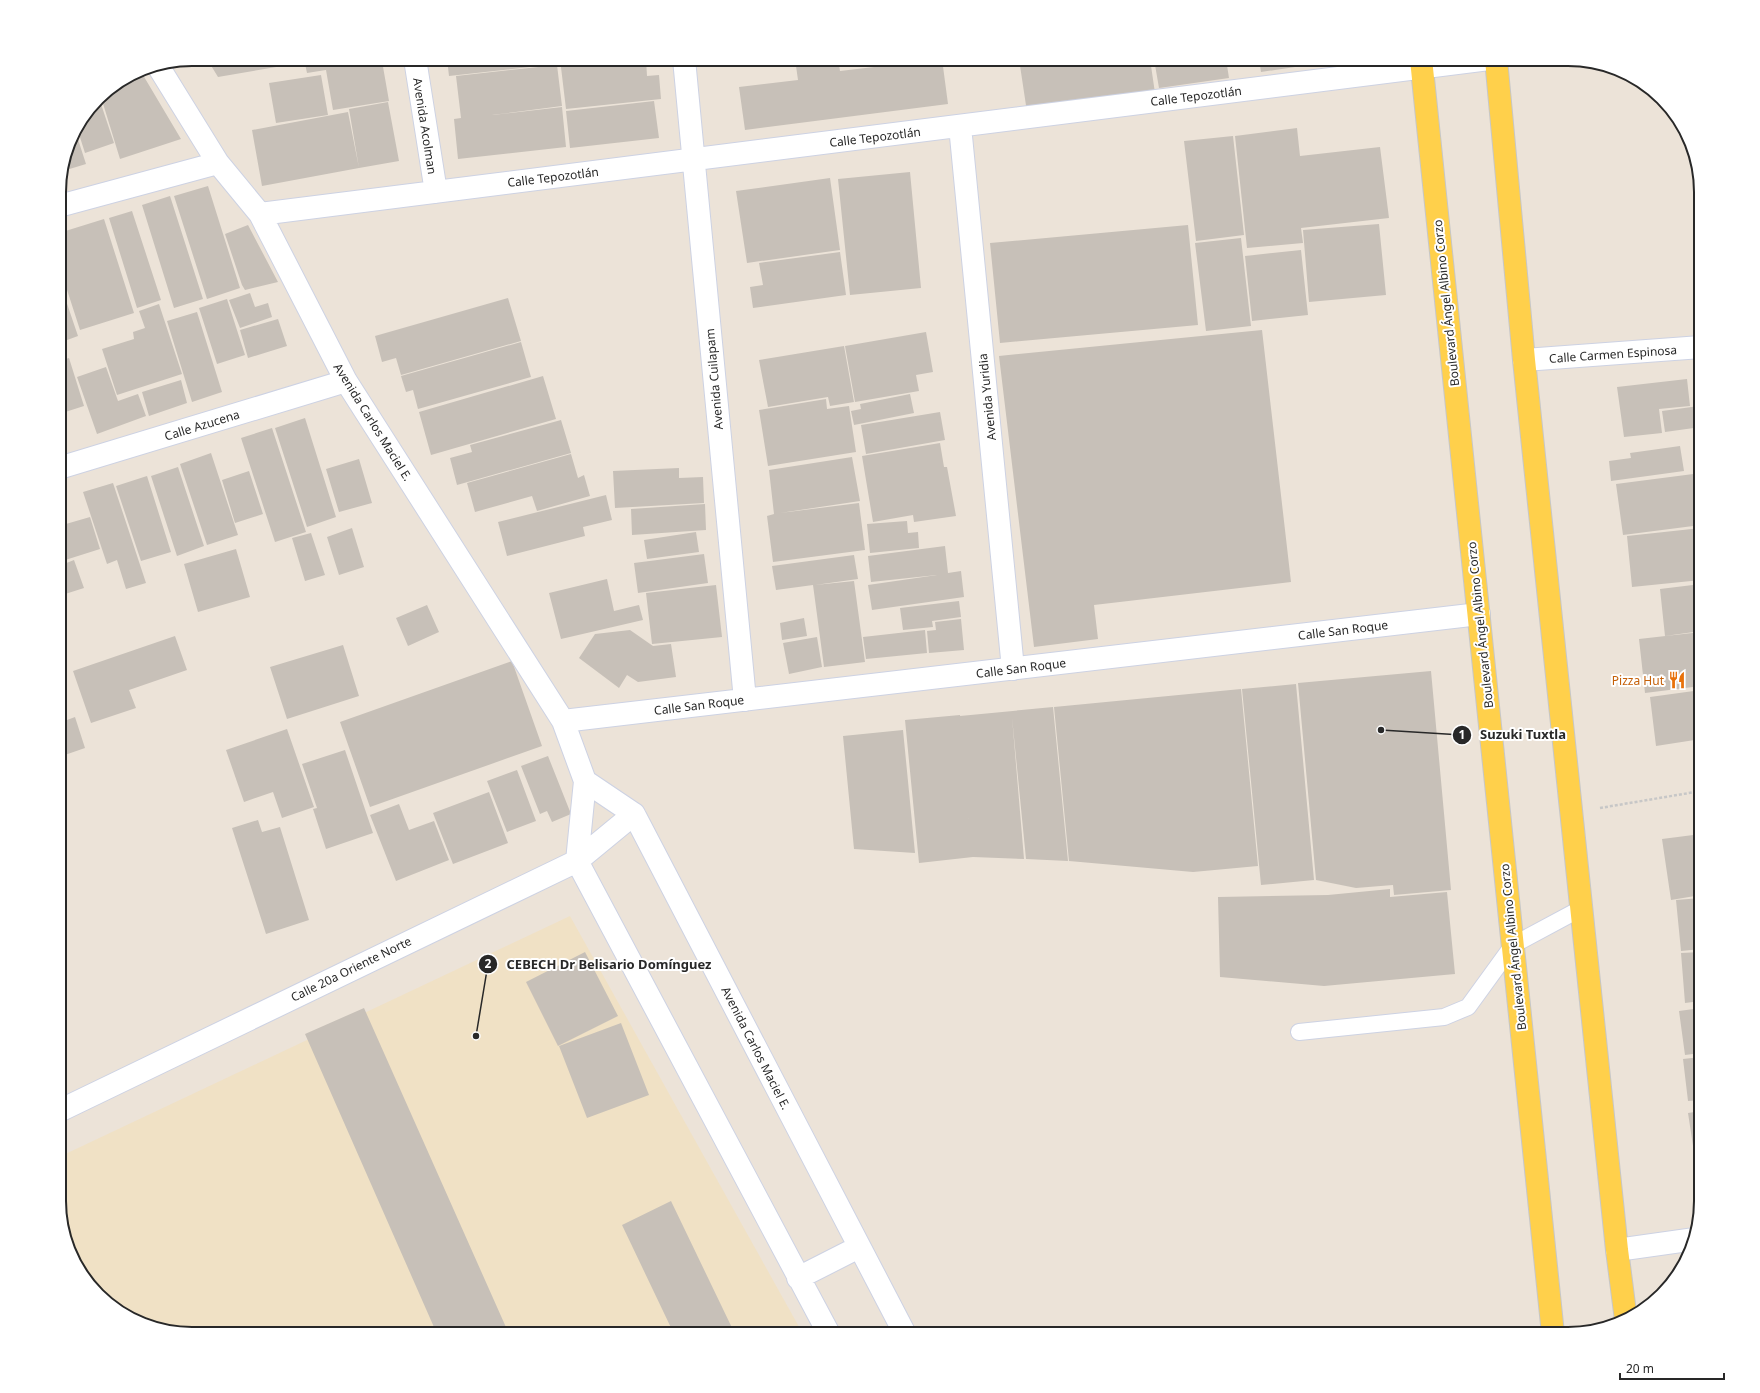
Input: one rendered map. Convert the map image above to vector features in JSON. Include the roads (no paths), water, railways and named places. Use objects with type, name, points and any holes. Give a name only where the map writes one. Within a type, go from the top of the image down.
[{"type":"main road","name":"Boulevard Ángel Albino Corzo","points":[[1421,66],[1552,1327]]},
{"type":"main road","points":[[1497,66],[1524,360],[1617,1250],[1625,1313]]},
{"type":"street","name":"Avenida Acolman","points":[[416,66],[436,192]]},
{"type":"street","name":"Avenida Cuilapam","points":[[685,66],[745,700]]},
{"type":"street","name":"Calle Tepozotlán","points":[[260,214],[960,126],[1399,66]]},
{"type":"street","name":"Avenida Carlos Maciel E.","points":[[161,70],[218,163],[260,214],[346,381],[563,721],[585,781],[577,861]]},
{"type":"street","name":"Avenida Yuridia","points":[[960,126],[1013,669]]},
{"type":"street","points":[[66,204],[218,163]]},
{"type":"street","name":"Calle Carmen Espinosa","points":[[1524,360],[1694,348]]},
{"type":"street","name":"Calle Azucena","points":[[66,466],[346,381]]},
{"type":"street","name":"Calle San Roque","points":[[563,721],[1479,614]]},
{"type":"street","name":"Avenida Carlos Maciel E.","points":[[585,781],[634,814],[901,1327]]},
{"type":"street","name":"Calle 20a Oriente Norte","points":[[66,1108],[577,861],[634,814]]},
{"type":"street","points":[[577,861],[825,1327]]},
{"type":"street","points":[[1617,1250],[1687,1241]]},
{"type":"street","points":[[798,1278],[859,1247]]},
{"type":"lane","points":[[1299,1032],[1444,1017],[1468,1007],[1513,945],[1582,908]]},
{"type":"place","name":"Pizza Hut","points":[[1677,680]]},
{"type":"place","name":"Suzuki Tuxtla","points":[[1381,730]]},
{"type":"place","name":"CEBECH Dr Belisario Domínguez","points":[[476,1036]]}]
